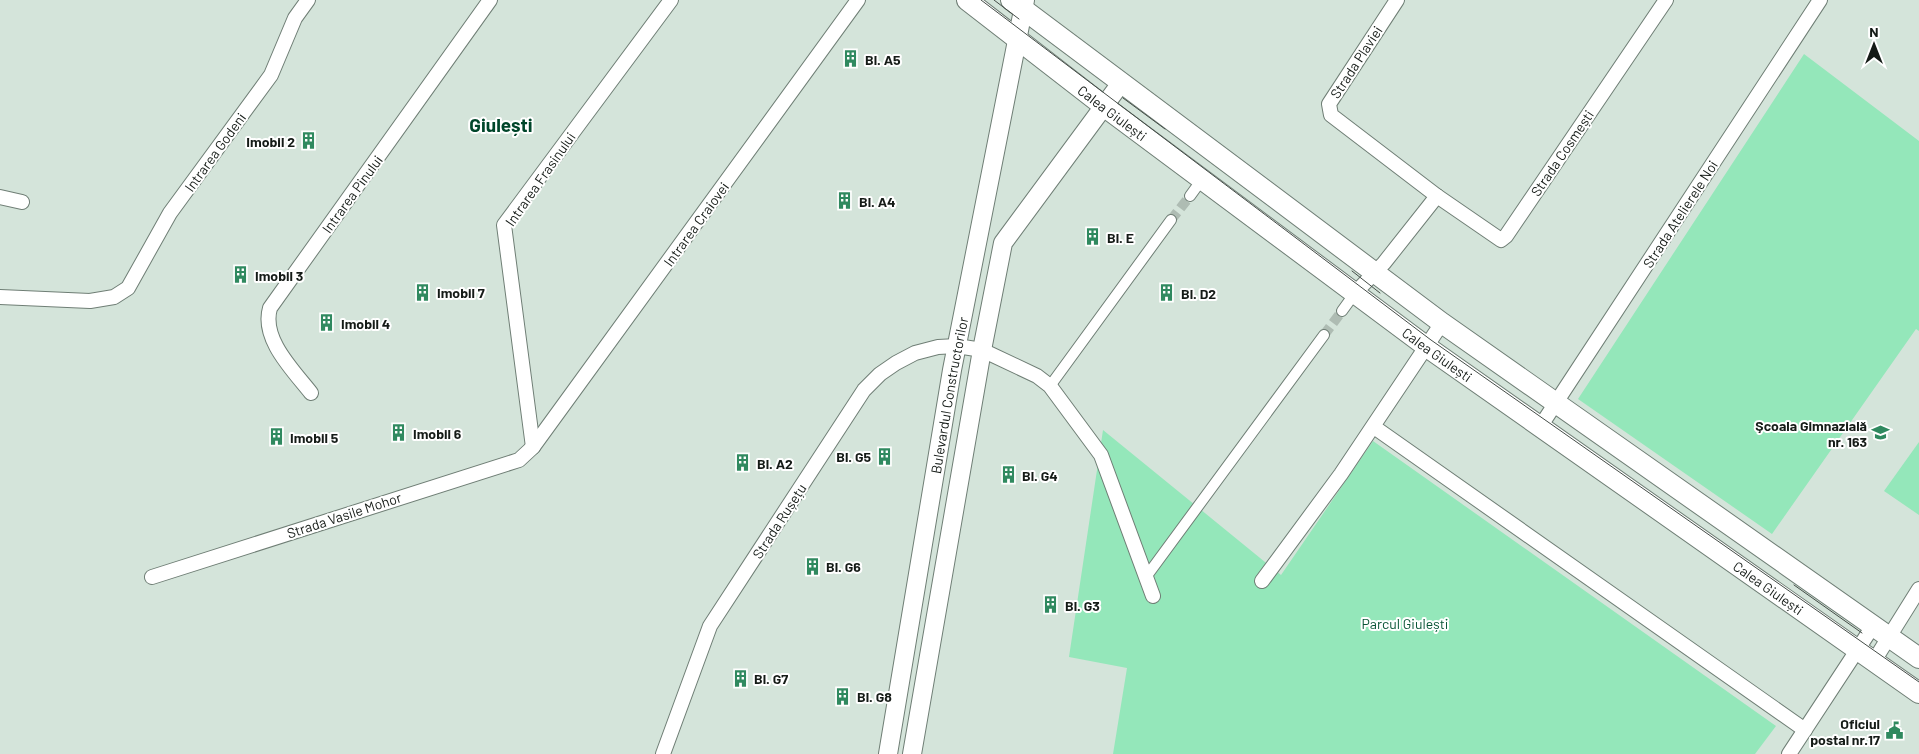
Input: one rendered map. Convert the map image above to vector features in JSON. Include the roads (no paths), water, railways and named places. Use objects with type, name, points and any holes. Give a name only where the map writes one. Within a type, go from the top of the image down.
[{"type":"main road","name":"Calea Giulești","points":[[967,0],[1105,107],[1203,178],[1427,347],[1919,693]]},
{"type":"main road","name":"Calea Giulești","points":[[1022,2],[1121,83],[1442,323],[1919,658]]},
{"type":"street","name":"Intrarea Godeni","points":[[0,297],[90,301],[114,297],[128,288],[170,212],[271,75],[295,18],[308,0]]},
{"type":"street","name":"Intrarea Pinului","points":[[311,393],[287,362],[269,331],[268,317],[270,308],[490,0]]},
{"type":"street","name":"Intrarea Frasinului","points":[[533,447],[504,225],[671,0]]},
{"type":"street","name":"Intrarea Craiovei","points":[[533,447],[858,0]]},
{"type":"street","name":"Strada Plaviei","points":[[1397,0],[1332,99],[1328,109],[1334,119],[1437,196]]},
{"type":"street","name":"Strada Cosmești","points":[[1437,196],[1494,237],[1501,240],[1506,236],[1666,0]]},
{"type":"street","name":"Strada Atelierele Noi","points":[[1540,427],[1820,0]]},
{"type":"street","name":"Bulevardul Constructorilor","points":[[888,754],[957,346],[1017,39],[1022,2]]},
{"type":"street","name":"Bulevardul Constructorilor","points":[[912,754],[982,350],[1003,243],[1121,83]]},
{"type":"street","points":[[1190,196],[1203,178]]},
{"type":"street","points":[[1342,311],[1355,293],[1384,263],[1437,196]]},
{"type":"street","points":[[0,197],[22,202]]},
{"type":"street","points":[[1153,596],[1101,455],[1050,386],[1171,220]]},
{"type":"street","points":[[978,239],[1003,243]]},
{"type":"street","points":[[1262,581],[1374,427],[1442,323]]},
{"type":"street","points":[[1146,577],[1324,335]]},
{"type":"street","name":"Strada Rușețu","points":[[663,754],[710,626],[864,390],[880,374],[915,353],[938,347],[957,346],[982,350],[1037,376],[1050,386]]},
{"type":"street","points":[[1374,427],[1805,730]]},
{"type":"street","name":"Strada Vasile Mohor","points":[[152,577],[519,460],[533,447]]},
{"type":"street","points":[[1789,754],[1805,730],[1866,655],[1881,632],[1919,590]]},
{"type":"street","points":[[896,707],[920,711]]},
{"type":"tunnel","points":[[1171,220],[1190,196]]},
{"type":"tunnel","points":[[1324,335],[1342,311]]},
{"type":"tram line","points":[[981,0],[1431,340],[1919,682]]},
{"type":"tram line","points":[[994,0],[1019,19]]},
{"type":"tram line","points":[[1123,98],[1165,129]]},
{"type":"tram line","points":[[1352,271],[1380,293]]},
{"type":"tram line","points":[[1794,585],[1862,633]]},
{"type":"place","name":"Bl. A5","points":[[851,59]]},
{"type":"place","name":"Imobil 2","points":[[309,141]]},
{"type":"place","name":"Bl. A4","points":[[845,201]]},
{"type":"place","name":"Bl. E","points":[[1093,237]]},
{"type":"place","name":"Imobil 3","points":[[241,275]]},
{"type":"place","name":"Imobil 7","points":[[423,292]]},
{"type":"place","name":"Bl. D2","points":[[1167,293]]},
{"type":"place","name":"Imobil 4","points":[[327,323]]},
{"type":"place","name":"Imobil 6","points":[[399,433]]},
{"type":"place","name":"Şcoala Gimnazială nr. 163","points":[[1881,433]]},
{"type":"place","name":"Imobil 5","points":[[276,437]]},
{"type":"place","name":"Bl. G5","points":[[885,456]]},
{"type":"place","name":"Bl. A2","points":[[743,463]]},
{"type":"place","name":"Bl. G4","points":[[1008,475]]},
{"type":"place","name":"Bl. G6","points":[[812,566]]},
{"type":"place","name":"Bl. G3","points":[[1051,605]]},
{"type":"place","name":"Bl. G7","points":[[740,678]]},
{"type":"place","name":"Bl. G8","points":[[843,696]]},
{"type":"place","name":"Oficiul postal nr.17","points":[[1894,731]]},
{"type":"district","name":"Giulești","points":[[501,124]]},
{"type":"park label","name":"Parcul Giulești","points":[[1405,623]]}]
